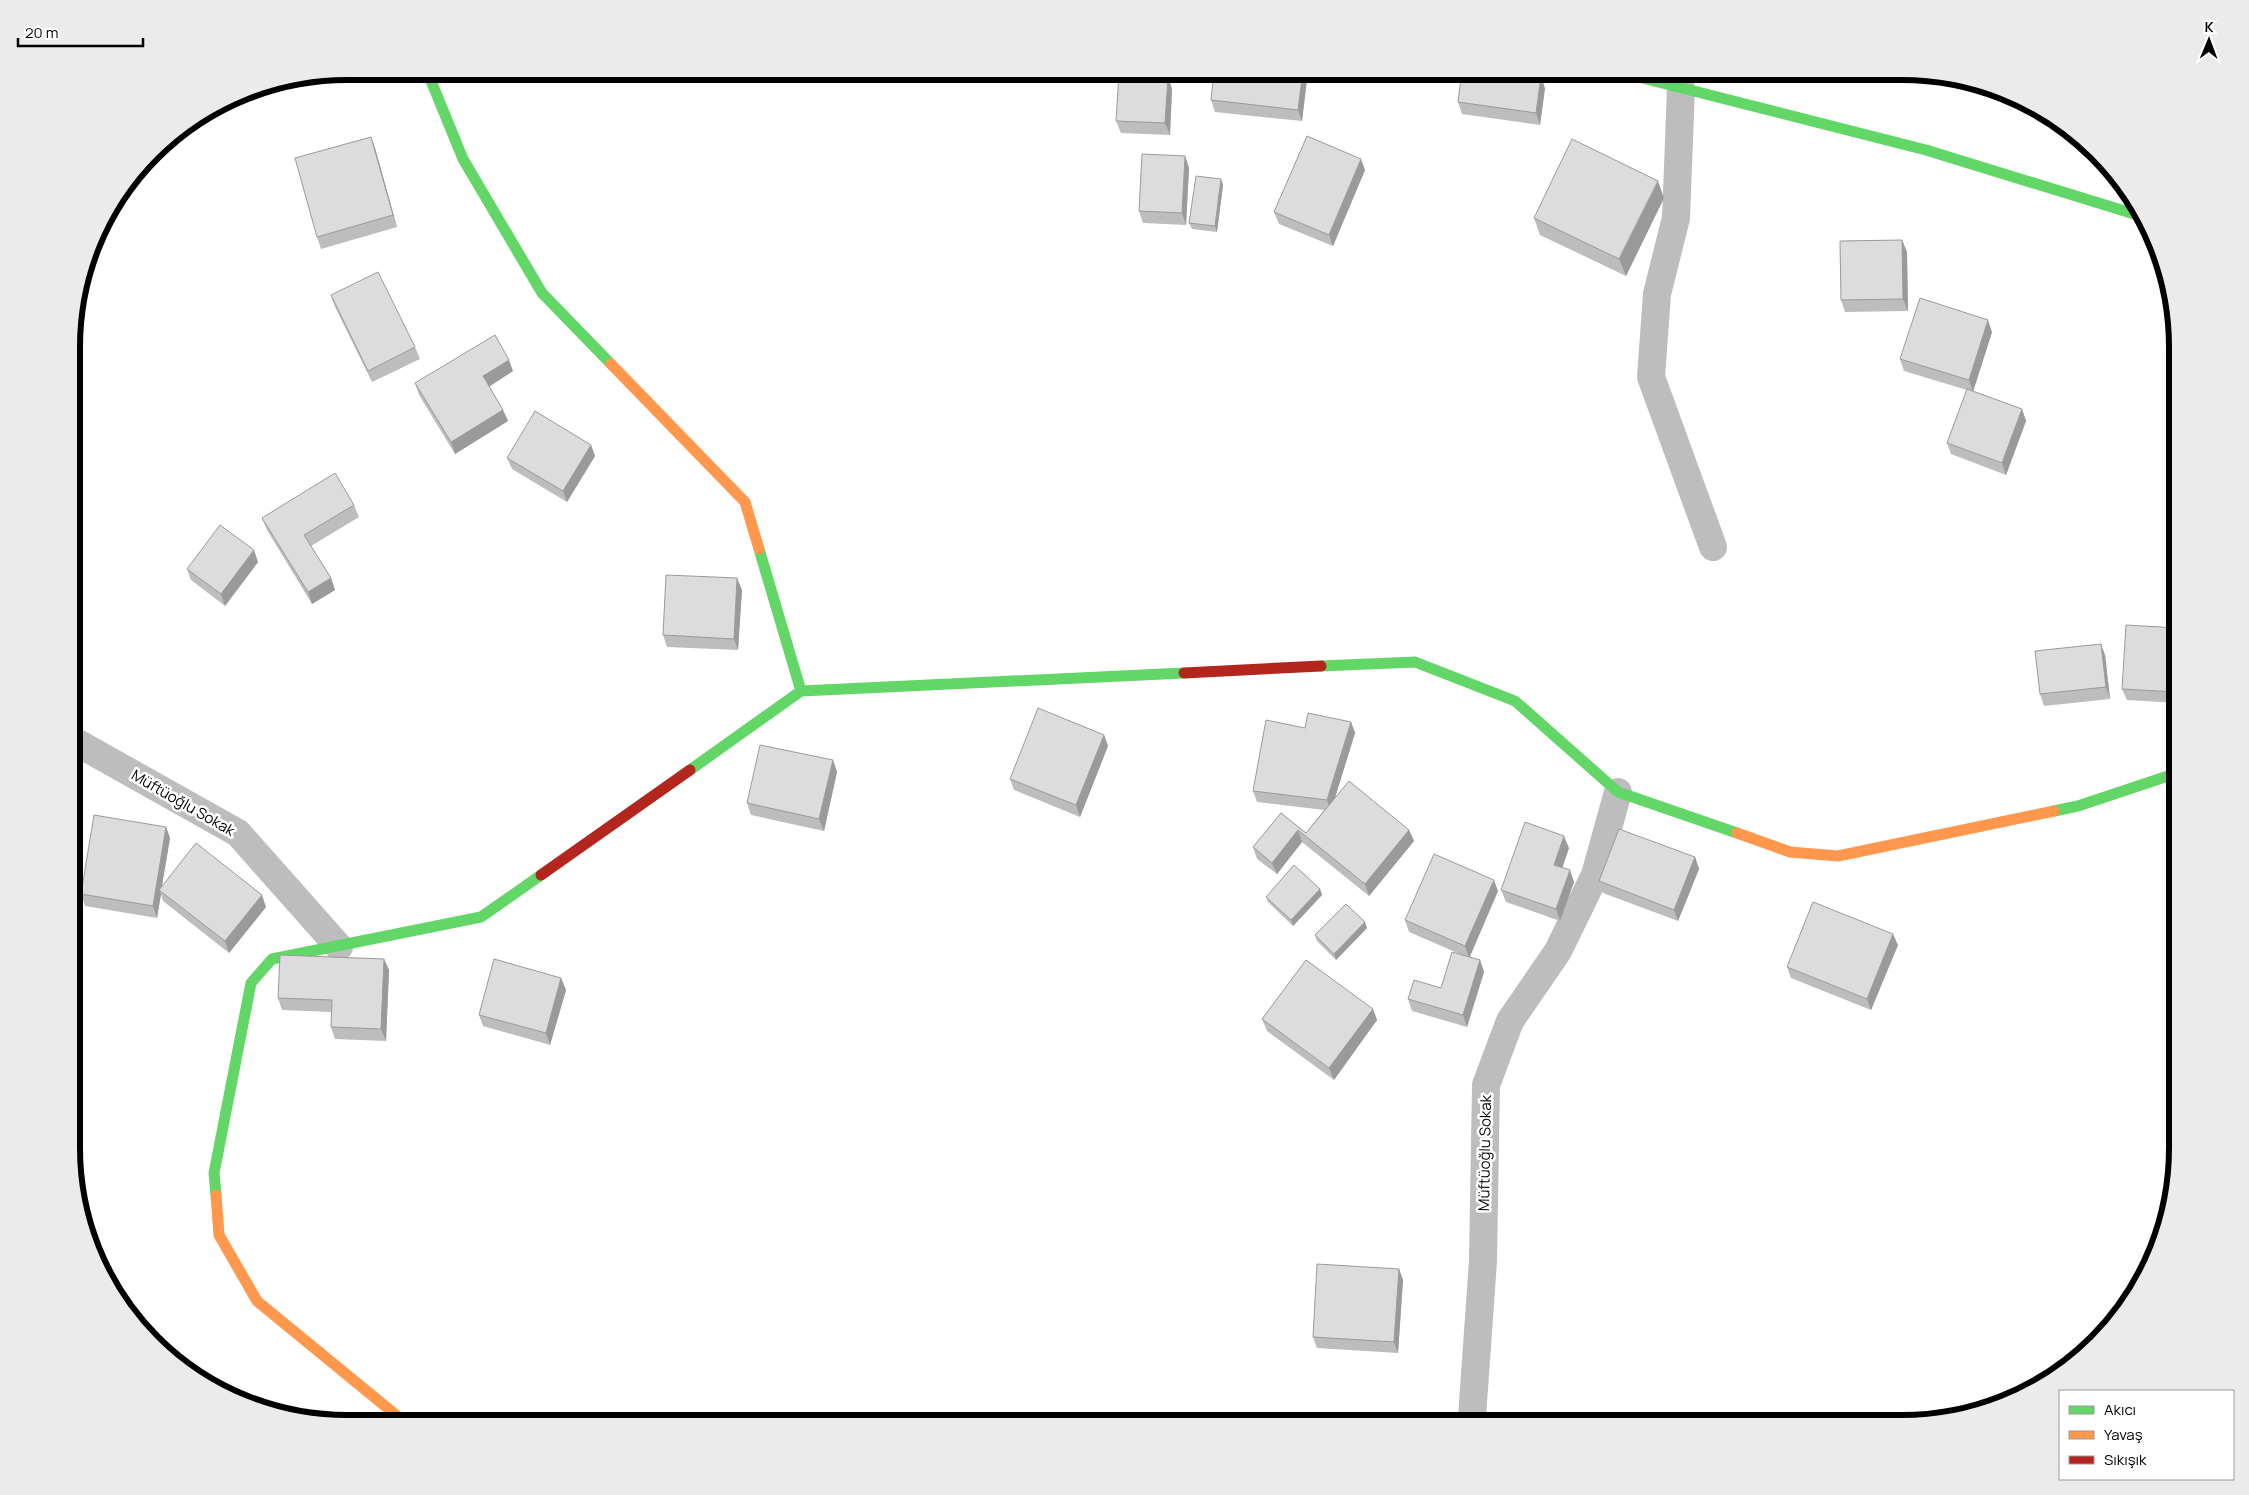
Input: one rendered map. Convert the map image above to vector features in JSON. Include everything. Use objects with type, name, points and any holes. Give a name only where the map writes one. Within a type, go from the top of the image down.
[{"type":"street","points":[[431,80],[463,159],[542,293],[745,502],[801,691]]},
{"type":"street","points":[[1651,80],[1926,150],[2133,214]]},
{"type":"street","points":[[1682,88],[1676,218],[1657,294],[1651,377],[1713,547]]},
{"type":"street","points":[[396,1415],[257,1301],[219,1235],[214,1173],[251,983],[272,959],[340,947],[481,916],[801,691],[1414,662],[1516,701],[1618,792],[1790,852],[1838,856],[2078,806],[2169,776]]},
{"type":"street","name":"Müftüoğlu Sokak","points":[[80,744],[238,833],[340,947]]},
{"type":"street","name":"Müftüoğlu Sokak","points":[[1472,1415],[1483,1261],[1486,1085],[1510,1021],[1558,951],[1595,875],[1618,792]]},
{"type":"building","points":[[1119,80],[1168,80],[1165,123],[1116,121]]},
{"type":"building","points":[[1213,80],[1302,80],[1298,110],[1211,100]]},
{"type":"building","points":[[1461,80],[1541,80],[1536,113],[1458,102]]},
{"type":"building","points":[[1307,136],[1361,159],[1329,235],[1274,212]]},
{"type":"building","points":[[371,137],[393,215],[317,237],[295,158]]},
{"type":"building","points":[[1572,139],[1658,181],[1619,259],[1534,218]]},
{"type":"building","points":[[1142,154],[1185,156],[1182,213],[1139,211]]},
{"type":"building","points":[[1196,176],[1221,179],[1215,226],[1189,223]]},
{"type":"building","points":[[1902,240],[1903,299],[1841,300],[1840,241]]},
{"type":"building","points":[[378,272],[415,347],[368,371],[331,295]]},
{"type":"building","points":[[1920,298],[1988,320],[1969,380],[1900,359]]},
{"type":"building","points":[[495,335],[509,360],[483,376],[503,410],[451,442],[415,383]]},
{"type":"building","points":[[1967,389],[2022,409],[2002,463],[1947,443]]},
{"type":"building","points":[[535,411],[591,445],[563,491],[507,458]]},
{"type":"building","points":[[335,473],[354,505],[304,535],[331,578],[308,592],[262,518]]},
{"type":"building","points":[[220,525],[254,550],[221,594],[187,569]]},
{"type":"building","points":[[666,575],[737,578],[734,639],[663,635]]},
{"type":"building","points":[[2126,625],[2169,628],[2169,692],[2122,689]]},
{"type":"building","points":[[2101,644],[2106,687],[2040,694],[2035,651]]},
{"type":"building","points":[[1038,708],[1104,735],[1076,805],[1010,779]]},
{"type":"building","points":[[1308,713],[1351,722],[1327,800],[1253,791],[1266,720],[1305,728]]},
{"type":"building","points":[[760,745],[833,760],[819,819],[747,803]]},
{"type":"building","points":[[1349,781],[1409,830],[1365,884],[1298,830],[1272,863],[1253,847],[1281,813],[1306,833]]},
{"type":"building","points":[[94,815],[166,827],[153,906],[81,894]]},
{"type":"building","points":[[1525,822],[1564,836],[1554,865],[1570,870],[1556,909],[1501,890]]},
{"type":"building","points":[[1619,829],[1695,857],[1674,910],[1599,881]]},
{"type":"building","points":[[196,843],[262,895],[225,941],[159,890]]},
{"type":"building","points":[[1434,854],[1494,880],[1465,946],[1405,920]]},
{"type":"building","points":[[1294,865],[1320,889],[1291,920],[1266,897]]},
{"type":"building","points":[[1813,902],[1893,934],[1867,999],[1787,967]]},
{"type":"building","points":[[1346,904],[1365,922],[1334,954],[1315,935]]},
{"type":"building","points":[[1452,952],[1480,960],[1463,1015],[1408,999],[1414,980],[1441,988]]},
{"type":"building","points":[[280,955],[384,959],[381,1029],[331,1027],[332,1000],[278,998]]},
{"type":"building","points":[[494,959],[561,978],[546,1033],[479,1015]]},
{"type":"building","points":[[1306,960],[1373,1009],[1329,1068],[1262,1019]]},
{"type":"building","points":[[1317,1264],[1399,1269],[1394,1342],[1313,1337]]},
{"type":"traffic: fast","points":[[431,80],[463,159],[542,293],[611,364]]},
{"type":"traffic: fast","points":[[1650,80],[1926,150],[2133,214]]},
{"type":"traffic: fast","points":[[759,549],[801,691]]},
{"type":"traffic: fast","points":[[1321,666],[1415,662],[1515,701],[1618,792],[1737,833]]},
{"type":"traffic: fast","points":[[690,770],[801,691],[1184,673]]},
{"type":"traffic: fast","points":[[2054,811],[2078,806],[2169,776]]},
{"type":"traffic: fast","points":[[216,1195],[214,1173],[251,983],[272,959],[481,917],[541,875]]},
{"type":"traffic: slow","points":[[611,364],[745,502],[759,549]]},
{"type":"traffic: slow","points":[[1737,833],[1790,852],[1838,856],[2054,811]]},
{"type":"traffic: slow","points":[[216,1195],[219,1235],[257,1301],[396,1415]]},
{"type":"traffic: jam","points":[[1184,673],[1321,666]]},
{"type":"traffic: jam","points":[[541,875],[690,770]]}]
